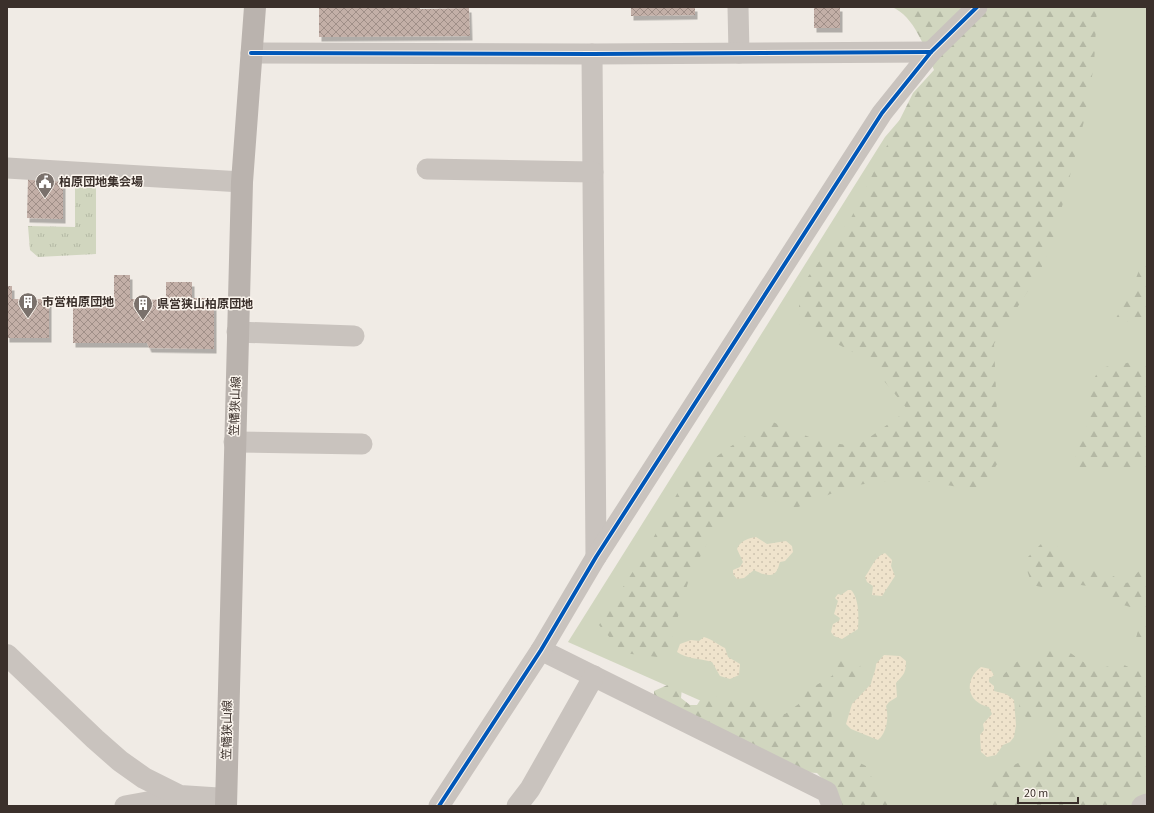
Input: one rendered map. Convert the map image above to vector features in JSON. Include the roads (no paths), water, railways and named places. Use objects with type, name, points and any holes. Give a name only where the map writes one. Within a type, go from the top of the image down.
[{"type":"main road","name":"笠幡狭山線","points":[[226,802],[234,442],[242,182],[255,7]]},
{"type":"street","points":[[738,7],[739,53]]},
{"type":"street","points":[[439,806],[541,650],[596,557],[882,113],[931,52],[977,7]]},
{"type":"street","points":[[251,53],[592,54],[931,52]]},
{"type":"street","points":[[592,54],[596,557]]},
{"type":"street","points":[[7,168],[242,182]]},
{"type":"street","points":[[427,169],[593,172]]},
{"type":"street","points":[[237,332],[354,336]]},
{"type":"street","points":[[234,442],[362,444]]},
{"type":"street","points":[[541,650],[827,792],[832,806]]},
{"type":"street","points":[[7,655],[120,761],[144,778],[180,796]]},
{"type":"street","points":[[517,806],[530,789],[594,676]]},
{"type":"street","points":[[125,806],[180,796],[226,802]]},
{"type":"street","points":[[1142,806],[1147,804]]},
{"type":"place","name":"柏原団地集会場","points":[[45,199]]},
{"type":"place","name":"市営柏原団地","points":[[28,319]]},
{"type":"place","name":"県営狭山柏原団地","points":[[143,321]]}]
